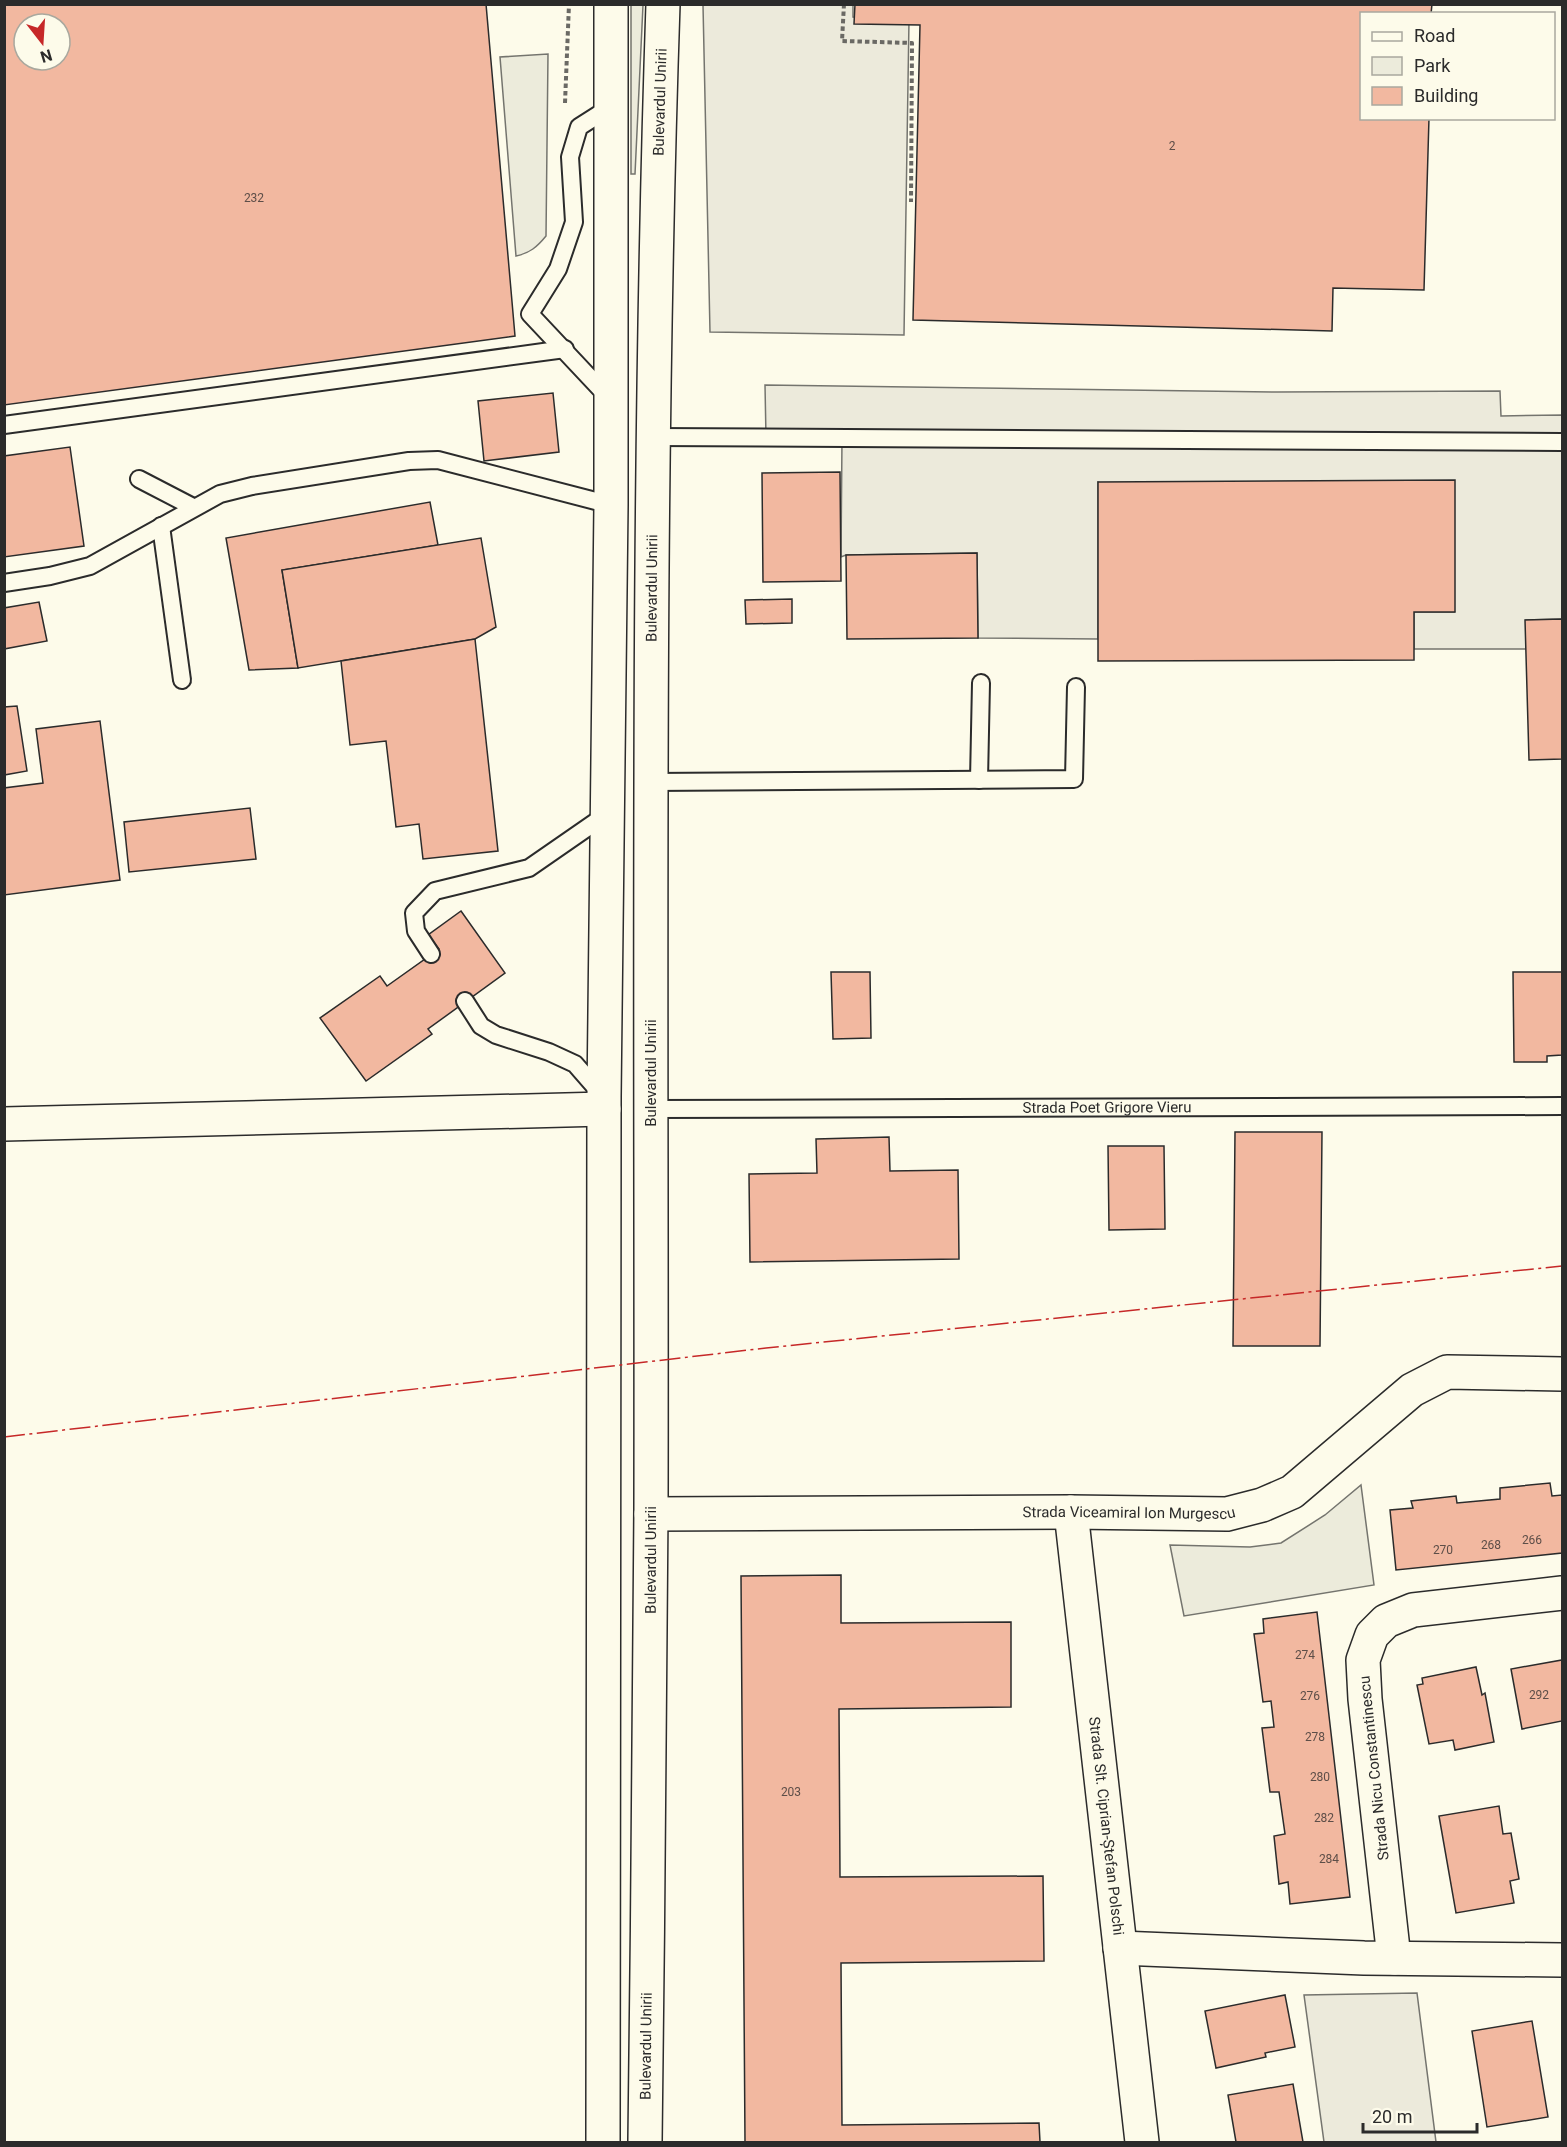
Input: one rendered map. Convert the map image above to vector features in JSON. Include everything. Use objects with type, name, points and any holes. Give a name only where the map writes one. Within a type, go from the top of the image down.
[{"type":"main road","points":[[603,2142],[604,1103],[611,505],[611,4]]},
{"type":"main road","name":"Bulevardul Unirii","points":[[645,2142],[651,1514],[653,437],[655,257],[663,4]]},
{"type":"main road","points":[[4,1124],[604,1103]]},
{"type":"main road","name":"Strada Viceamiral Ion Murgescu","points":[[651,1514],[1071,1512],[1227,1514],[1262,1505],[1292,1492],[1412,1390],[1447,1372],[1563,1374]]},
{"type":"main road","name":"Strada Slt. Ciprian-Ștefan Polschi","points":[[1071,1512],[1142,2142]]},
{"type":"main road","name":"Strada Nicu Constantinescu","points":[[1394,1958],[1363,1660],[1372,1635],[1386,1621],[1413,1610],[1563,1593]]},
{"type":"main road","points":[[1120,1948],[1394,1958],[1563,1960]]},
{"type":"lane","points":[[611,399],[530,314],[558,268],[574,222],[570,157],[579,127],[612,106]]},
{"type":"lane","points":[[4,425],[565,350]]},
{"type":"lane","points":[[653,437],[1563,442]]},
{"type":"lane","points":[[4,583],[50,576],[90,566],[220,494],[252,486],[409,460],[438,460],[611,505]]},
{"type":"lane","points":[[139,478],[193,507]]},
{"type":"lane","points":[[161,526],[182,680]]},
{"type":"lane","points":[[979,780],[981,683]]},
{"type":"lane","points":[[651,782],[1074,779],[1076,687]]},
{"type":"lane","points":[[431,954],[416,931],[414,913],[435,891],[529,868],[607,814]]},
{"type":"lane","points":[[465,1001],[481,1026],[495,1035],[549,1052],[575,1064],[604,1103]]},
{"type":"lane","name":"Strada Poet Grigore Vieru","points":[[651,1109],[1563,1107]]},
{"type":"path","points":[[844,4],[842,41],[912,43],[911,202]]},
{"type":"green space","points":[[631,5],[643,5],[635,174],[631,174]]},
{"type":"green space","points":[[548,54],[546,236],[533,249],[516,256],[500,57]]},
{"type":"green space","points":[[1361,1485],[1374,1585],[1184,1616],[1170,1545],[1250,1547],[1281,1543],[1325,1515]]},
{"type":"shaded area","points":[[703,5],[853,5],[853,17],[909,20],[904,335],[710,332]]},
{"type":"shaded area","points":[[765,385],[1277,392],[1500,391],[1501,416],[1562,415],[1562,619],[1526,620],[1526,649],[1414,649],[1414,612],[1455,612],[1098,482],[1098,639],[978,638],[977,553],[846,555],[841,557],[842,438],[766,437]]},
{"type":"shaded area","points":[[1417,1993],[1436,2142],[1324,2142],[1304,1995]]},
{"type":"building","points":[[4,4],[486,4],[515,336],[4,405]]},
{"type":"building","points":[[855,4],[1432,4],[1431,12],[1360,12],[1360,120],[1429,120],[1424,290],[1333,288],[1332,331],[913,320],[920,25],[854,24]]},
{"type":"building","points":[[553,393],[559,452],[484,461],[478,401]]},
{"type":"building","points":[[70,447],[84,546],[4,557],[4,456]]},
{"type":"building","points":[[840,472],[841,581],[763,582],[762,473]]},
{"type":"building","points":[[1455,480],[1455,612],[1414,612],[1414,660],[1098,661],[1098,482]]},
{"type":"building","points":[[430,502],[438,545],[282,570],[298,668],[249,670],[226,538]]},
{"type":"building","points":[[481,538],[496,627],[475,639],[298,668],[282,570]]},
{"type":"building","points":[[977,553],[978,638],[847,639],[846,555]]},
{"type":"building","points":[[792,599],[792,623],[746,624],[745,600]]},
{"type":"building","points":[[39,602],[47,641],[4,649],[4,608]]},
{"type":"building","points":[[1562,619],[1562,759],[1529,760],[1525,620]]},
{"type":"building","points":[[475,639],[498,851],[423,859],[419,824],[396,827],[386,741],[350,745],[341,661]]},
{"type":"building","points":[[17,706],[27,771],[4,775],[4,707]]},
{"type":"building","points":[[100,721],[120,880],[4,895],[4,788],[43,783],[36,729]]},
{"type":"building","points":[[250,808],[256,859],[129,872],[124,822]]},
{"type":"building","points":[[461,911],[505,973],[428,1029],[432,1034],[366,1081],[320,1018],[380,976],[387,986],[439,949],[428,935]]},
{"type":"building","points":[[831,972],[870,972],[871,1038],[833,1039]]},
{"type":"building","points":[[1513,972],[1562,972],[1562,1055],[1547,1056],[1547,1062],[1514,1062]]},
{"type":"building","points":[[1235,1132],[1322,1132],[1320,1346],[1233,1346]]},
{"type":"building","points":[[889,1137],[890,1171],[958,1170],[959,1259],[750,1262],[749,1174],[817,1173],[816,1139]]},
{"type":"building","points":[[1108,1146],[1164,1146],[1165,1229],[1109,1230]]},
{"type":"building","points":[[1550,1483],[1552,1496],[1562,1495],[1562,1553],[1396,1570],[1390,1510],[1413,1508],[1411,1501],[1456,1496],[1457,1503],[1500,1499],[1500,1488]]},
{"type":"building","points":[[841,1575],[841,1623],[1011,1622],[1011,1707],[839,1709],[840,1877],[1043,1876],[1044,1961],[841,1963],[842,2125],[1039,2123],[1040,2142],[745,2142],[741,1576]]},
{"type":"building","points":[[1317,1612],[1350,1897],[1290,1904],[1288,1882],[1279,1884],[1274,1836],[1285,1834],[1279,1792],[1270,1792],[1262,1728],[1274,1727],[1271,1701],[1263,1702],[1254,1634],[1264,1633],[1263,1619]]},
{"type":"building","points":[[1562,1660],[1562,1721],[1522,1729],[1511,1669]]},
{"type":"building","points":[[1476,1667],[1482,1695],[1485,1693],[1494,1742],[1455,1750],[1453,1740],[1429,1744],[1417,1685],[1423,1684],[1422,1678]]},
{"type":"building","points":[[1499,1806],[1503,1834],[1511,1833],[1519,1879],[1510,1881],[1514,1903],[1456,1913],[1439,1816]]},
{"type":"building","points":[[1285,1995],[1295,2047],[1265,2053],[1266,2057],[1216,2068],[1205,2011]]},
{"type":"building","points":[[1532,2021],[1548,2117],[1487,2127],[1472,2031]]},
{"type":"building","points":[[1293,2084],[1303,2142],[1236,2142],[1228,2095]]},
{"type":"power","points":[[4,1437],[766,1348],[1562,1266]]}]
